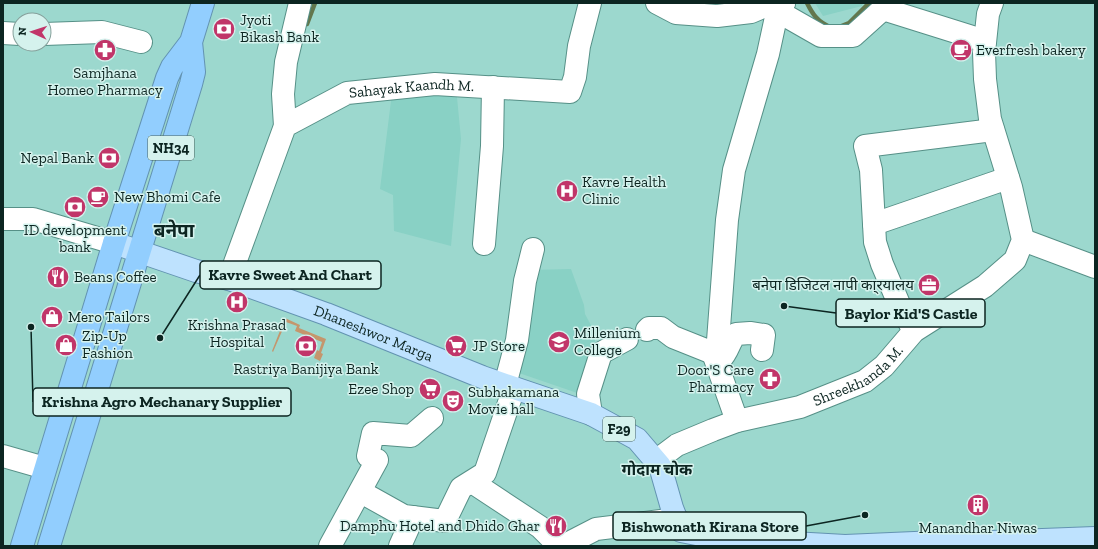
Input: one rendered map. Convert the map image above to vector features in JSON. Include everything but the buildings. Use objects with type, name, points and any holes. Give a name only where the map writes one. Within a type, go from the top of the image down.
[{"type":"highway","name":"NH34","points":[[22,546],[114,243],[167,78],[172,67],[191,42],[203,3]]},
{"type":"highway","name":"NH34","points":[[49,546],[138,251],[191,84],[194,72],[191,42]]},
{"type":"main road","name":"Dhaneshwor Marga","points":[[114,243],[196,271],[229,279],[326,314],[509,387],[590,414],[637,439],[657,460],[679,532]]},
{"type":"main road","points":[[679,532],[722,539],[846,546],[984,540],[991,544],[1095,538]]},
{"type":"street","points":[[229,279],[285,126],[283,94],[286,62],[300,3]]},
{"type":"street","name":"Sahayak Kaandh M.","points":[[285,126],[347,93],[435,84],[570,92],[579,46],[590,3]]},
{"type":"street","points":[[656,3],[676,13],[717,16],[751,12],[770,4],[783,6],[821,36],[853,36],[882,6],[985,41]]},
{"type":"street","points":[[992,3],[988,14],[985,41],[985,79],[990,119],[1008,178],[1023,240],[1095,267]]},
{"type":"street","points":[[737,421],[715,359],[718,341],[726,220],[734,170],[783,6]]},
{"type":"street","points":[[52,34],[102,32],[141,42]]},
{"type":"street","points":[[484,244],[492,146],[493,87]]},
{"type":"street","points":[[914,331],[899,304],[882,264],[875,242],[871,170],[865,146],[993,130]]},
{"type":"street","points":[[874,224],[1008,178]]},
{"type":"street","points":[[3,219],[33,219],[114,243]]},
{"type":"street","name":"Shreekhanda M.","points":[[657,460],[677,445],[737,421],[800,407],[865,380],[884,366],[914,331],[980,290],[999,274],[1014,260],[1023,240]]},
{"type":"street","points":[[361,492],[404,516],[445,521],[461,488],[485,473],[509,387],[525,281],[533,249]]},
{"type":"street","points":[[647,330],[649,328],[661,328],[715,359],[726,355],[733,337],[736,334],[750,333],[764,335],[762,350]]},
{"type":"street","points":[[590,414],[588,394],[601,353],[627,339]]},
{"type":"street","points":[[330,546],[361,492],[377,460],[368,456],[373,433],[411,436],[432,418]]},
{"type":"street","points":[[3,456],[45,468]]},
{"type":"street","points":[[472,482],[540,526],[559,546]]},
{"type":"street","points":[[400,546],[413,517]]},
{"type":"street","points":[[563,546],[596,529],[679,532]]},
{"type":"shaded area","points":[[815,3],[863,3],[862,6],[823,16]]},
{"type":"shaded area","points":[[456,87],[461,139],[451,246],[394,231],[393,195],[380,189],[392,93]]},
{"type":"shaded area","name":"Millenium College","points":[[571,269],[584,305],[585,314],[594,331],[596,353],[586,396],[516,372],[529,270]]},
{"type":"shaded area","points":[[285,318],[300,325],[299,328],[326,339],[320,361],[314,358],[317,350],[319,351],[322,342],[295,331],[297,326],[286,322],[273,352],[272,351]]},
{"type":"waterway","points":[[307,24],[315,3]]},
{"type":"waterway","points":[[807,3],[816,18],[830,27]]},
{"type":"waterway","points":[[839,27],[849,23],[869,3]]},
{"type":"place","name":"Jyoti Bikash Bank","points":[[224,29]]},
{"type":"place","name":"Samjhana Homeo Pharmacy","points":[[105,50]]},
{"type":"place","name":"Everfresh bakery","points":[[961,50]]},
{"type":"place","name":"Nepal Bank","points":[[109,158]]},
{"type":"place","name":"Kavre Health Clinic","points":[[567,191]]},
{"type":"place","name":"New Bhomi Cafe","points":[[98,197]]},
{"type":"place","name":"ID development bank","points":[[75,207]]},
{"type":"place","name":"Beans Coffee","points":[[58,277]]},
{"type":"place","name":"बनेपा डिजिटल नापी का्रयालय","points":[[929,285]]},
{"type":"place","name":"Krishna Prasad Hospital","points":[[237,302]]},
{"type":"place","name":"Baylor Kid'S Castle","points":[[784,306]]},
{"type":"place","name":"Mero Tailors","points":[[52,317]]},
{"type":"place","name":"Krishna Agro Mechanary Supplier","points":[[31,327]]},
{"type":"place","name":"Kavre Sweet And Chart","points":[[160,338]]},
{"type":"place","name":"Millenium College","points":[[559,342]]},
{"type":"place","name":"Zip-Up Fashion","points":[[66,345]]},
{"type":"place","name":"Rastriya Banijiya Bank","points":[[306,346]]},
{"type":"place","name":"JP Store","points":[[456,346]]},
{"type":"place","name":"Door'S Care Pharmacy","points":[[770,379]]},
{"type":"place","name":"Ezee Shop","points":[[430,389]]},
{"type":"place","name":"Subhakamana Movie hall","points":[[453,401]]},
{"type":"place","name":"Manandhar Niwas","points":[[978,505]]},
{"type":"place","name":"Bishwonath Kirana Store","points":[[865,515]]},
{"type":"place","name":"Damphu Hotel and Dhido Ghar","points":[[556,526]]},
{"type":"district","name":"बनेपा","points":[[174,230]]},
{"type":"district","name":"गाेदाम चाेक","points":[[657,469]]}]
